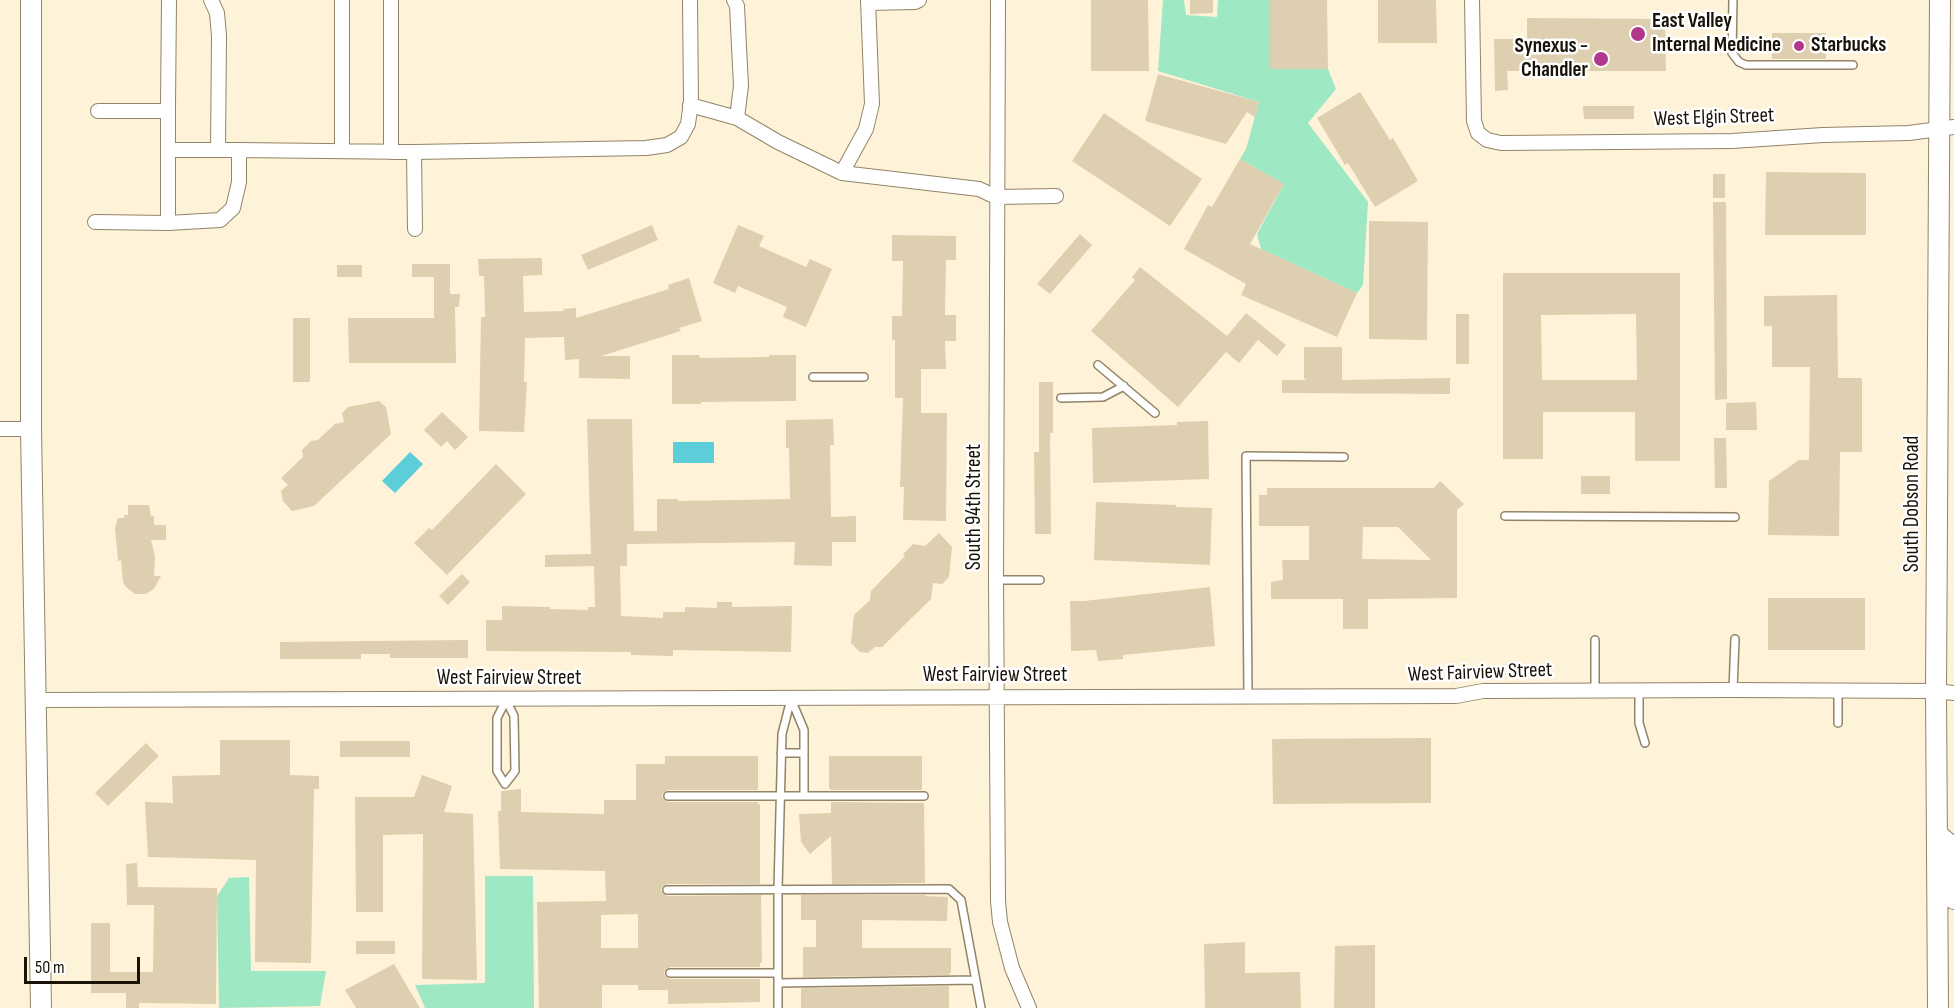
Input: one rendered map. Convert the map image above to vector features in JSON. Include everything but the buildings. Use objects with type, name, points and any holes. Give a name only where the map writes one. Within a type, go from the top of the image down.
[{"type":"main road","points":[[31,0],[31,429],[41,1008]]},
{"type":"main road","name":"South Dobson Road","points":[[1938,1008],[1937,834],[1945,692],[1946,128],[1940,0]]},
{"type":"main road","points":[[1937,834],[1951,846],[1954,899]]},
{"type":"street","points":[[168,223],[169,0]]},
{"type":"street","points":[[212,0],[217,13],[219,36],[218,150]]},
{"type":"street","points":[[342,0],[342,151]]},
{"type":"street","points":[[391,0],[391,152]]},
{"type":"street","points":[[168,150],[414,152],[646,148],[667,145],[681,136],[688,124],[690,0]]},
{"type":"street","points":[[734,0],[737,6],[741,86],[737,118]]},
{"type":"street","points":[[842,173],[866,129],[872,104],[868,2],[915,2],[919,0]]},
{"type":"street","name":"South 94th Street","points":[[998,0],[996,197],[998,901],[1000,922],[1012,968],[1029,1008]]},
{"type":"street","name":"West Elgin Street","points":[[1473,0],[1474,121],[1478,134],[1487,140],[1501,143],[1732,141],[1823,135],[1909,133],[1946,128]]},
{"type":"street","points":[[690,105],[737,118],[778,142],[842,173],[980,189],[996,197],[1056,196]]},
{"type":"street","points":[[98,111],[168,111]]},
{"type":"street","points":[[95,222],[168,223],[219,220],[233,208],[239,182],[239,150]]},
{"type":"street","points":[[414,152],[415,229]]},
{"type":"street","points":[[0,429],[31,429]]},
{"type":"street","name":"West Fairview Street","points":[[35,700],[1456,696],[1483,691],[1945,692]]},
{"type":"lane","points":[[1733,0],[1732,53],[1738,62],[1746,65],[1853,65]]},
{"type":"lane","points":[[1098,365],[1155,413]]},
{"type":"lane","points":[[813,378],[864,378]]},
{"type":"lane","points":[[1061,398],[1103,397],[1124,387]]},
{"type":"lane","points":[[1248,697],[1246,456],[1344,457]]},
{"type":"lane","points":[[1505,516],[1735,517]]},
{"type":"lane","points":[[996,580],[1040,580]]},
{"type":"lane","points":[[1733,690],[1735,639]]},
{"type":"lane","points":[[1594,691],[1595,640]]},
{"type":"lane","points":[[1639,691],[1639,723],[1645,743]]},
{"type":"lane","points":[[1838,691],[1838,723]]},
{"type":"lane","points":[[791,699],[804,730],[804,796]]},
{"type":"lane","points":[[778,1008],[781,753],[782,734],[791,699]]},
{"type":"lane","points":[[506,700],[514,716],[515,771],[505,783],[497,771],[497,718],[506,700]]},
{"type":"lane","points":[[781,753],[804,753]]},
{"type":"lane","points":[[668,796],[924,796]]},
{"type":"lane","points":[[667,890],[949,890],[961,900],[981,1008]]},
{"type":"lane","points":[[670,973],[778,973]]},
{"type":"lane","points":[[778,983],[975,980]]},
{"type":"green space","points":[[1163,0],[1184,0],[1186,15],[1217,17],[1218,0],[1270,0],[1270,69],[1328,69],[1336,89],[1308,123],[1368,202],[1363,285],[1357,293],[1261,249],[1257,234],[1284,184],[1240,159],[1246,149],[1259,102],[1158,71]]},
{"type":"green space","points":[[485,876],[533,876],[534,1008],[425,1008],[415,985],[485,983]]},
{"type":"green space","points":[[249,877],[251,971],[326,971],[320,1006],[219,1008],[217,896],[229,878]]},
{"type":"water","points":[[673,442],[714,442],[714,463],[673,463]]},
{"type":"water","points":[[410,452],[423,464],[395,493],[382,481]]},
{"type":"place","name":"East Valley Internal Medicine","points":[[1638,34]]},
{"type":"place","name":"Starbucks","points":[[1799,46]]},
{"type":"place","name":"Synexus - Chandler","points":[[1601,59]]}]
